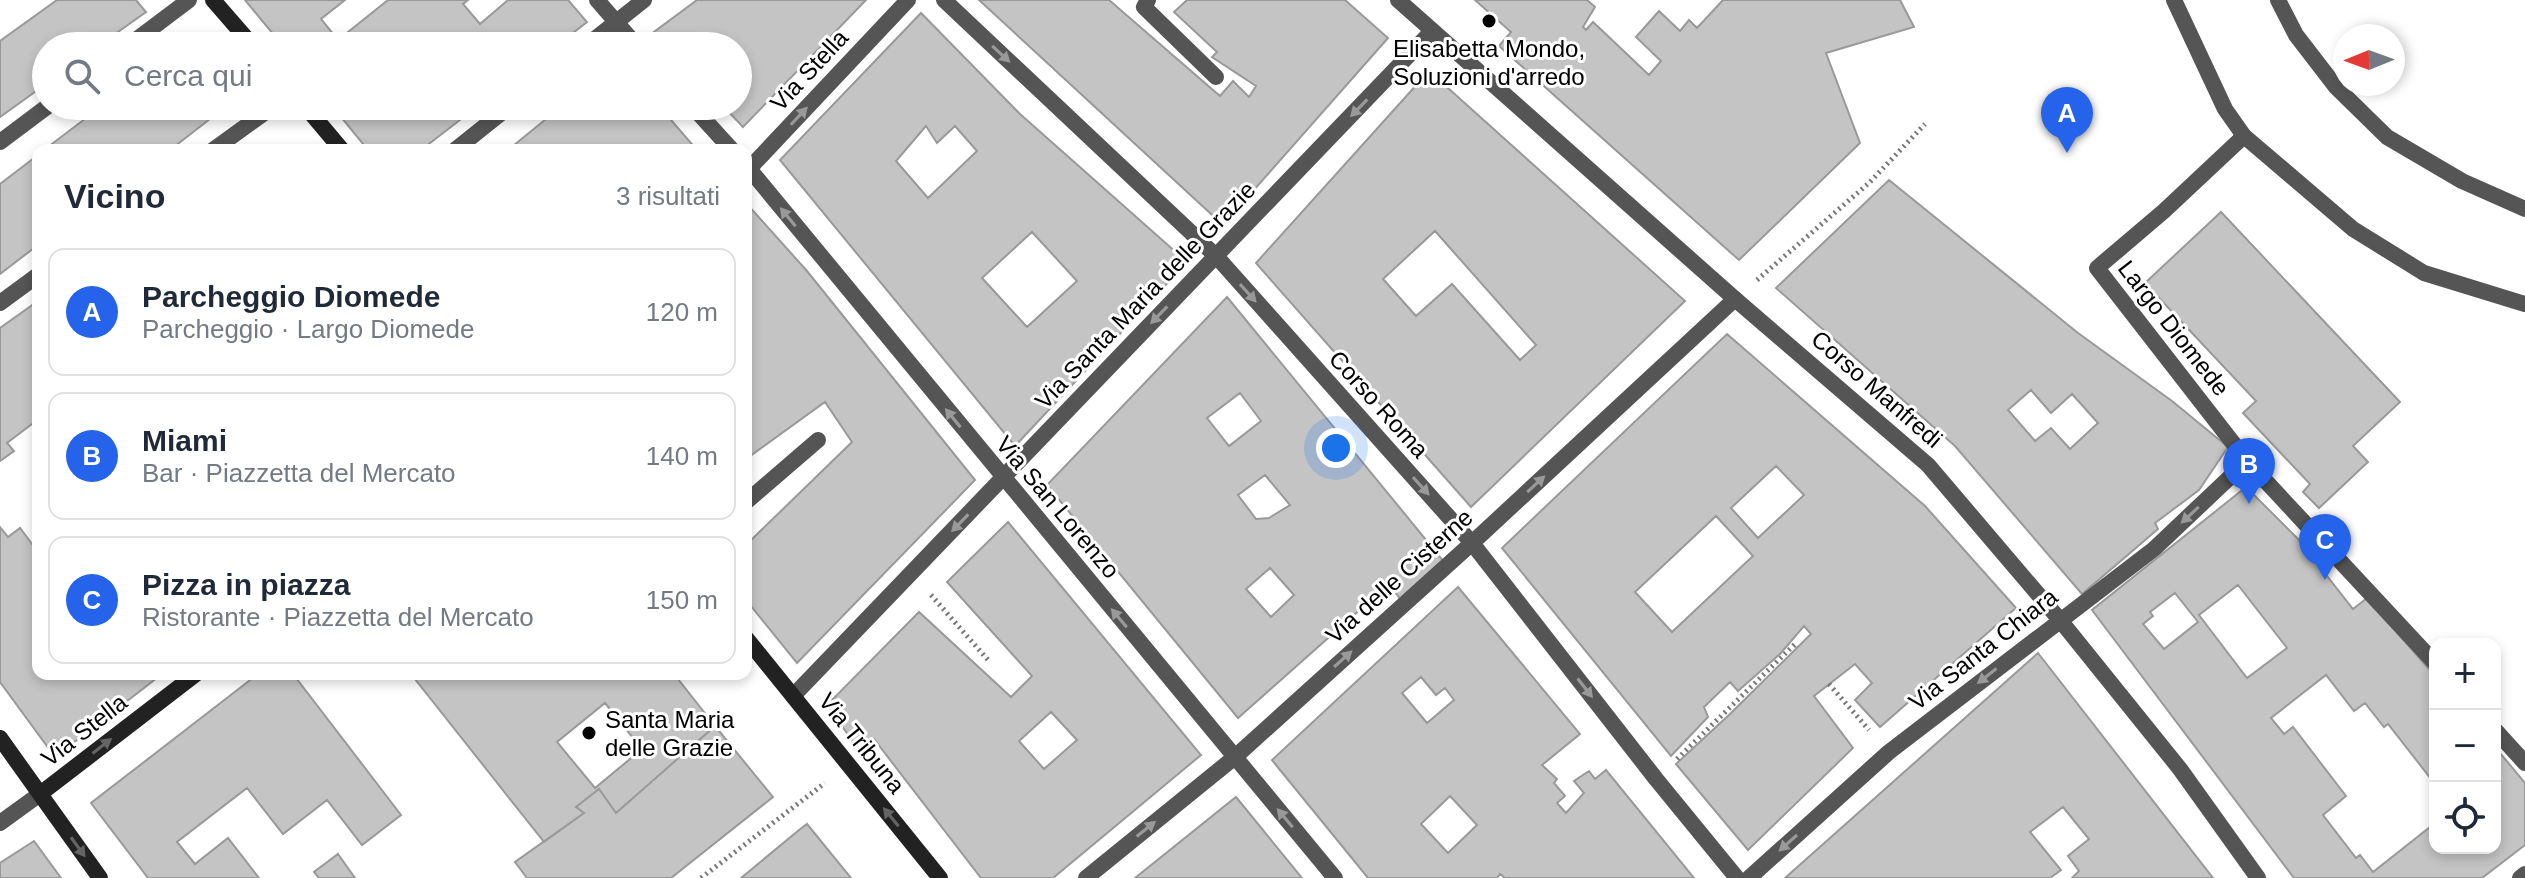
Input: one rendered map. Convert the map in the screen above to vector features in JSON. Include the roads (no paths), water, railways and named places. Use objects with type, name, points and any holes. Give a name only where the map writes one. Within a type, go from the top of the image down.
[{"type":"main road","points":[[213,0],[241,32]]},
{"type":"main road","points":[[317,120],[337,144]]},
{"type":"main road","name":"Via Tribuna","points":[[752,645],[940,878]]},
{"type":"main road","name":"Via Stella","points":[[40,794],[188,680]]},
{"type":"main road","points":[[0,738],[100,878]]},
{"type":"street","points":[[147,32],[189,0]]},
{"type":"street","points":[[597,0],[625,32]]},
{"type":"street","points":[[604,32],[644,0]]},
{"type":"street","name":"Via Stella","points":[[752,164],[908,0]]},
{"type":"street","name":"Corso Roma","points":[[944,0],[1216,256],[1472,543],[1737,878]]},
{"type":"street","points":[[1148,0],[1144,7],[1216,77]]},
{"type":"street","name":"Corso Manfredi","points":[[1398,0],[1735,299],[1928,465],[2060,620],[2180,769],[2258,878]]},
{"type":"street","points":[[2174,0],[2225,109],[2244,136],[2353,229],[2424,273],[2525,304]]},
{"type":"street","points":[[2278,0],[2296,35],[2336,87],[2387,137],[2462,181],[2525,209]]},
{"type":"street","name":"Via Santa Maria delle Grazie","points":[[793,696],[1432,31]]},
{"type":"street","points":[[0,142],[32,118]]},
{"type":"street","points":[[221,144],[255,120]]},
{"type":"street","points":[[462,144],[492,120]]},
{"type":"street","points":[[705,120],[727,144]]},
{"type":"street","name":"Largo Diomede","points":[[2244,136],[2097,268],[2247,461]]},
{"type":"street","name":"Via San Lorenzo","points":[[752,175],[1335,878]]},
{"type":"street","points":[[0,303],[32,279]]},
{"type":"street","name":"Via delle Cisterne","points":[[1086,878],[1235,757],[1735,299]]},
{"type":"street","points":[[752,497],[818,440]]},
{"type":"street","points":[[2247,461],[2429,657]]},
{"type":"street","name":"Via Santa Chiara","points":[[1749,878],[1889,752],[2154,549],[2247,461]]},
{"type":"street","points":[[2501,737],[2525,763]]},
{"type":"street","name":"Via Stella","points":[[0,823],[40,794]]},
{"type":"place","name":"Elisabetta Mondo, Soluzioni d'arredo","points":[[1489,21]]},
{"type":"place","name":"Parcheggio Diomede","points":[[2067,153]]},
{"type":"place","name":"Miami","points":[[2249,504]]},
{"type":"place","name":"Pizza in piazza","points":[[2325,580]]},
{"type":"place","name":"Santa Maria delle Grazie","points":[[589,733]]}]
